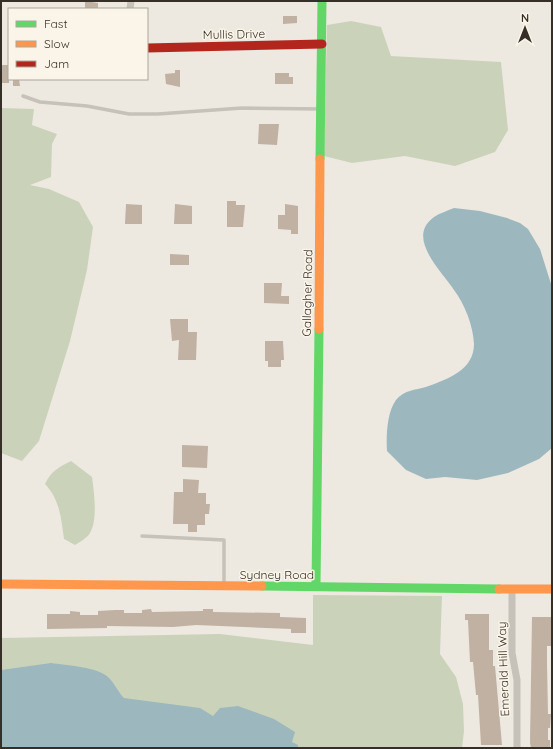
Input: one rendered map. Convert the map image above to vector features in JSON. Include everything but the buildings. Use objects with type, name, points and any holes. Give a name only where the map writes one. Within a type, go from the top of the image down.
[{"type":"street","name":"Gallagher Road","points":[[316,586],[322,1]]},
{"type":"street","name":"Mullis Drive","points":[[148,48],[322,44]]},
{"type":"street","name":"Sydney Road","points":[[1,584],[552,589]]},
{"type":"street","name":"Emerald Hill Way","points":[[512,589],[512,653],[517,680],[517,748]]},
{"type":"lane","points":[[23,96],[40,102],[87,106],[129,114],[158,114],[242,108],[321,109]]},
{"type":"lane","points":[[142,536],[224,540],[224,585]]},
{"type":"green space","points":[[351,21],[381,27],[391,56],[501,62],[508,130],[495,152],[455,166],[405,156],[352,163],[324,156],[327,25]]},
{"type":"green space","points":[[1,108],[34,109],[32,125],[57,134],[52,144],[51,177],[30,185],[49,189],[79,202],[93,227],[87,270],[70,341],[39,441],[22,461],[1,453]]},
{"type":"green space","points":[[71,461],[92,477],[95,505],[94,521],[90,533],[86,538],[75,545],[64,539],[61,517],[57,503],[54,496],[45,484],[56,470]]},
{"type":"green space","points":[[313,595],[442,596],[440,654],[456,677],[463,704],[464,731],[462,748],[1,748],[1,638],[220,634],[313,645]]},
{"type":"water","points":[[454,208],[480,211],[507,218],[520,223],[528,229],[540,249],[552,287],[552,448],[539,459],[508,473],[477,480],[445,477],[426,479],[406,470],[387,451],[389,417],[396,400],[406,392],[426,387],[451,377],[465,367],[470,361],[473,353],[473,337],[465,309],[449,282],[435,264],[424,244],[423,235],[426,225],[434,217]]},
{"type":"water","points":[[51,663],[82,667],[98,671],[111,680],[124,698],[200,708],[213,716],[220,708],[238,706],[274,719],[295,732],[292,742],[298,745],[298,748],[1,748],[1,670]]},
{"type":"traffic: fast","points":[[320,159],[322,1]]},
{"type":"traffic: fast","points":[[316,586],[319,329]]},
{"type":"traffic: fast","points":[[262,586],[499,589]]},
{"type":"traffic: slow","points":[[319,329],[320,159]]},
{"type":"traffic: slow","points":[[1,584],[262,586]]},
{"type":"traffic: slow","points":[[499,589],[552,589]]},
{"type":"traffic: jam","points":[[148,48],[322,44]]}]
